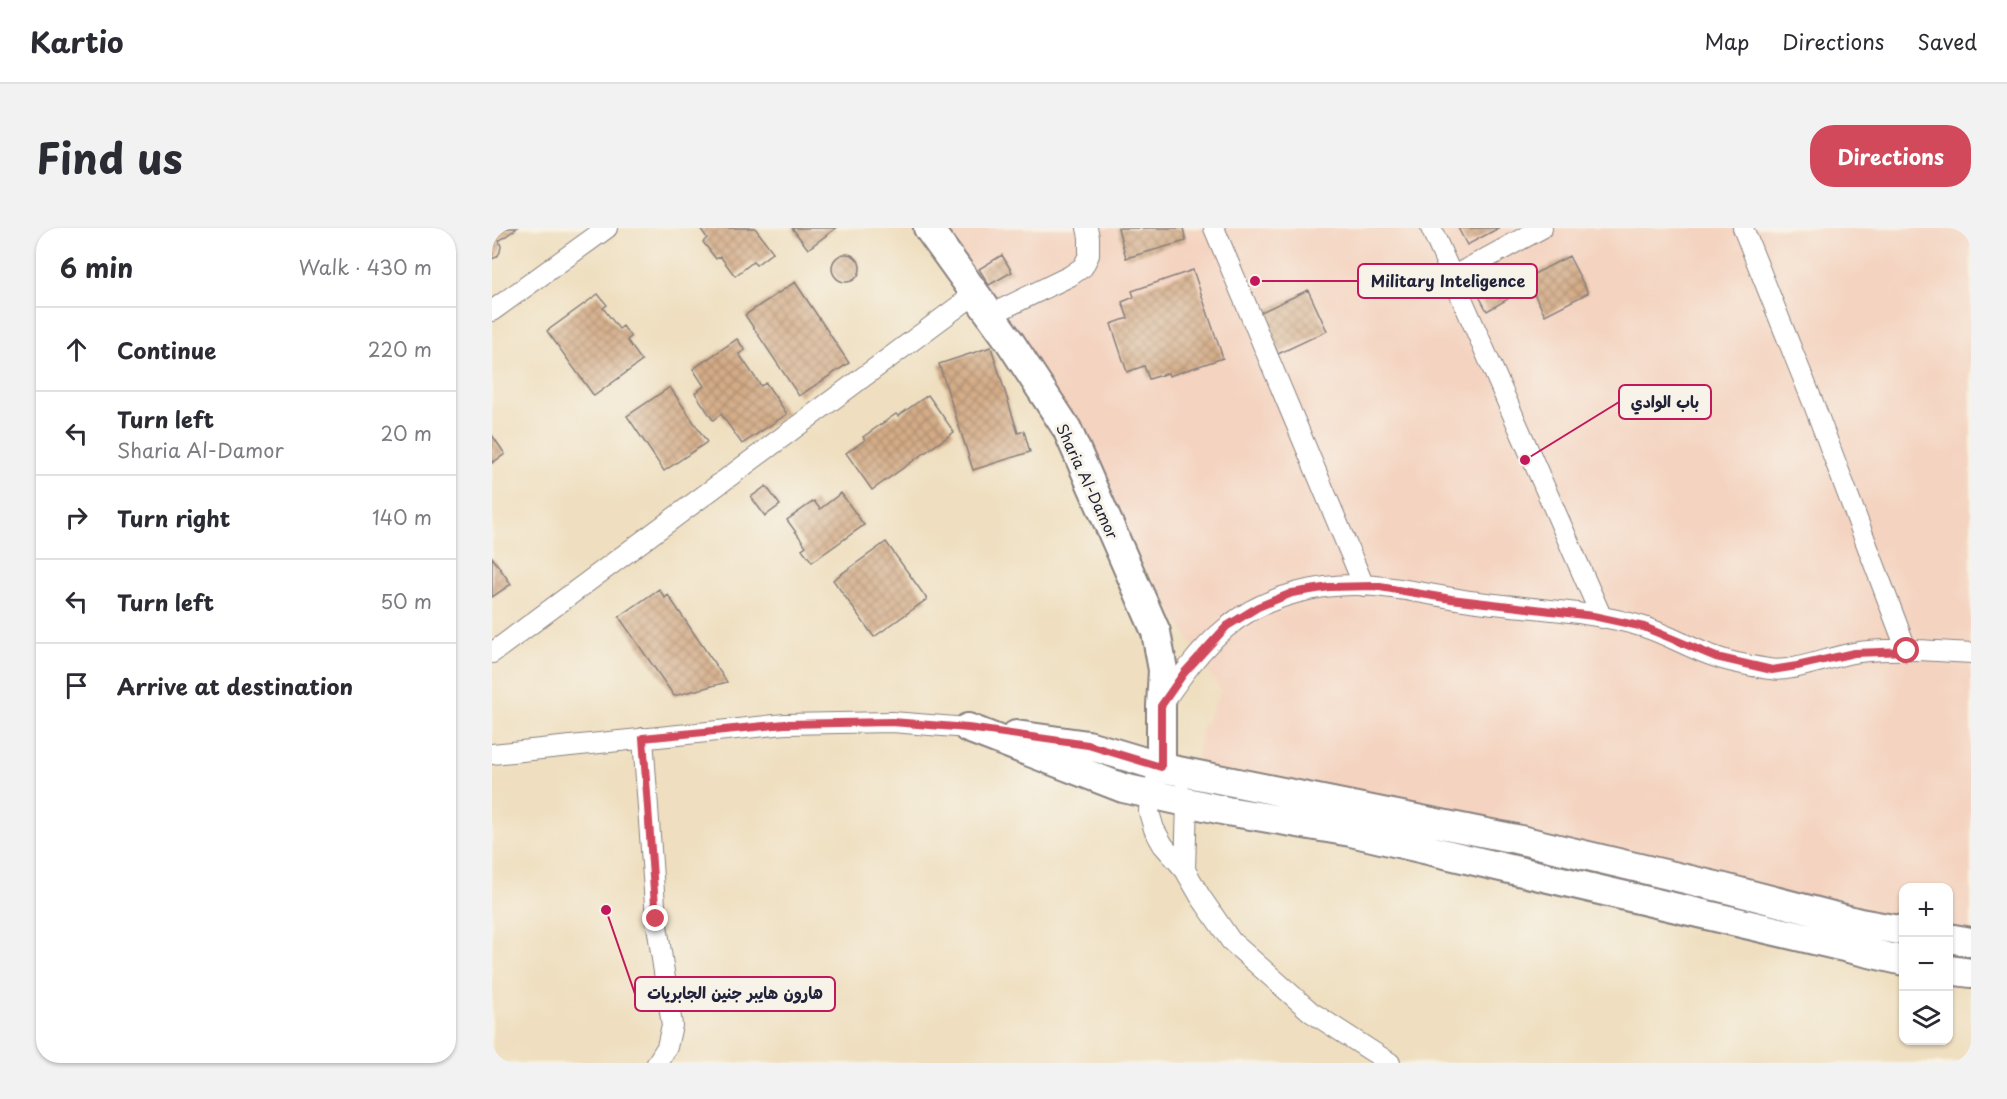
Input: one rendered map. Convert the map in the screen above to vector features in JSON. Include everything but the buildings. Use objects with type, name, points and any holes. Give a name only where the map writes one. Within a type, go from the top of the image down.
[{"type":"street","points":[[492,311],[608,228]]},
{"type":"street","name":"Sharia Al-Damor","points":[[928,228],[983,304],[1067,429],[1156,632],[1163,670],[1161,767]]},
{"type":"street","points":[[492,653],[983,304],[1070,276],[1083,267],[1089,255],[1087,228]]},
{"type":"street","points":[[1214,228],[1364,586]]},
{"type":"street","points":[[1431,228],[1602,618]]},
{"type":"street","points":[[1452,277],[1542,228]]},
{"type":"street","points":[[1743,228],[1815,405],[1907,651]]},
{"type":"street","points":[[1161,706],[1184,673],[1227,626],[1258,607],[1292,593],[1329,587],[1374,586],[1451,599],[1602,618],[1644,627],[1716,657],[1772,670],[1854,653],[1907,651],[1971,654]]},
{"type":"street","points":[[492,754],[785,724],[892,722],[968,728],[1088,745],[1161,767],[1516,839],[1860,923],[1899,929]]},
{"type":"street","points":[[968,728],[1122,788],[1227,811],[1351,832],[1899,960]]},
{"type":"street","points":[[643,738],[656,919],[672,1024],[667,1047],[657,1063]]},
{"type":"street","points":[[1161,767],[1150,794],[1149,812],[1154,829],[1163,845],[1185,870],[1231,941],[1311,1012],[1390,1063]]},
{"type":"street","points":[[1161,767],[1187,802],[1185,870]]},
{"type":"street","points":[[1953,939],[1971,942]]},
{"type":"street","points":[[1953,971],[1971,973]]},
{"type":"shaded area","points":[[937,228],[1971,228],[1971,969],[1953,967],[1953,883],[1899,883],[1899,953],[1194,780],[1201,730],[1221,692]]},
{"type":"place","name":"Military Inteligence","points":[[1255,281]]},
{"type":"place","name":"باب الوادي","points":[[1525,460]]},
{"type":"place","name":"هارون هايبر جنين الجابريات","points":[[606,910]]},
{"type":"route","points":[[656,919],[643,738],[785,724],[892,722],[968,728],[1088,745],[1161,767],[1161,706],[1184,673],[1227,626],[1258,607],[1292,593],[1329,587],[1374,586],[1451,599],[1593,616],[1644,627],[1716,657],[1772,670],[1854,653],[1907,651]]}]
